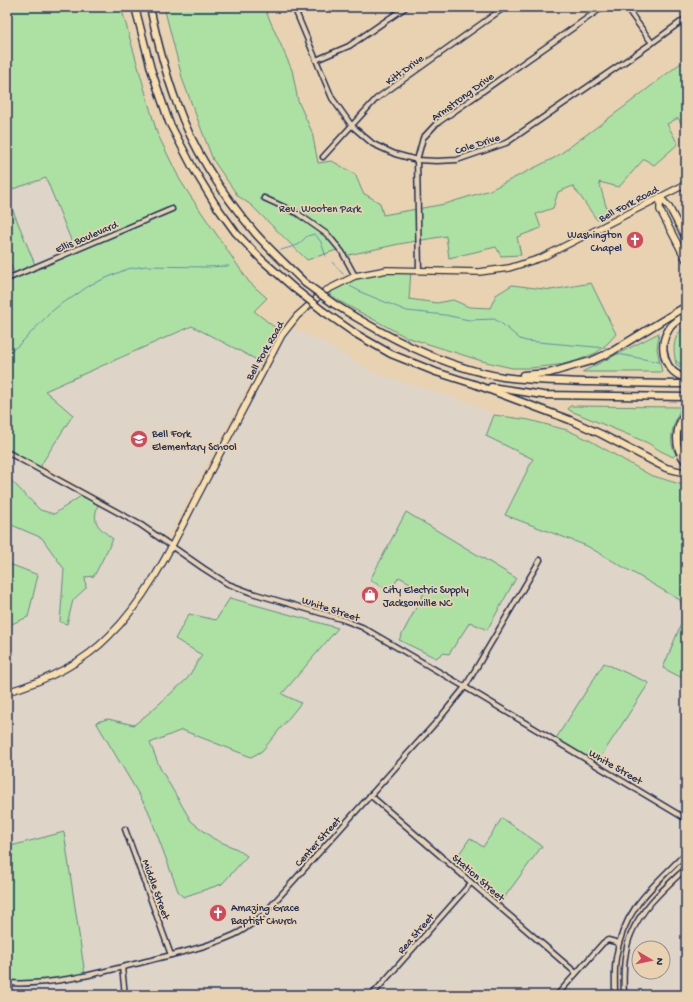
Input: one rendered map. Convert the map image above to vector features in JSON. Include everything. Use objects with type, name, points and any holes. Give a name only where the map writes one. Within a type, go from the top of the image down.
[{"type":"highway","points":[[135,7],[151,69],[169,122],[193,168],[215,204],[236,233],[262,260],[295,289],[356,334],[391,354],[436,372],[474,384],[570,420],[601,434],[666,468],[686,473]]},
{"type":"highway","points":[[150,7],[163,63],[177,105],[191,139],[210,173],[256,234],[305,283],[334,304],[365,324],[393,339],[435,357],[471,369],[503,376],[552,381],[686,384]]},
{"type":"highway","points":[[503,376],[549,373],[591,361],[611,352],[686,306]]},
{"type":"highway","points":[[686,316],[677,321],[669,329],[665,338],[663,352],[673,372],[686,378]]},
{"type":"highway","points":[[474,384],[507,391],[544,395],[686,397]]},
{"type":"highway","points":[[686,412],[681,420],[677,434],[678,449],[686,462]]},
{"type":"main road","name":"Bell Fork Road","points":[[7,692],[35,684],[62,672],[86,656],[109,637],[132,611],[171,547],[282,335],[297,316],[325,291],[355,276],[387,270],[479,272],[509,268],[535,260],[570,244],[686,184]]},
{"type":"main road","points":[[660,197],[669,207],[686,239]]},
{"type":"main road","points":[[660,197],[660,210],[686,260]]},
{"type":"street","name":"Cole Drive","points":[[294,7],[332,98],[352,126],[373,144],[395,154],[417,160],[436,161],[457,160],[506,143],[686,18]]},
{"type":"street","points":[[316,60],[349,46],[406,7]]},
{"type":"street","name":"Kitt Drive","points":[[323,157],[376,99],[505,7]]},
{"type":"street","name":"Armstrong Drive","points":[[419,270],[417,160],[423,138],[436,124],[603,7]]},
{"type":"street","points":[[626,7],[652,43]]},
{"type":"street","points":[[264,198],[297,213],[328,235],[342,252],[355,276]]},
{"type":"street","name":"Ellis Boulevard","points":[[7,279],[172,209]]},
{"type":"street","name":"White Street","points":[[7,452],[141,525],[171,547],[228,584],[252,594],[341,619],[362,627],[465,686],[686,819]]},
{"type":"street","name":"Center Street","points":[[7,984],[49,982],[122,967],[171,955],[225,938],[247,928],[262,916],[439,719],[465,686],[540,560]]},
{"type":"street","name":"Station Street","points":[[370,795],[576,973]]},
{"type":"street","name":"Middle Street","points":[[125,829],[171,955]]},
{"type":"street","points":[[615,995],[616,958],[619,943],[628,919],[640,900],[686,853]]},
{"type":"street","points":[[624,995],[625,955],[630,934],[640,916],[654,899],[686,868]]},
{"type":"street","name":"Rea Street","points":[[372,995],[471,883]]},
{"type":"street","points":[[557,995],[603,943],[608,940],[619,943]]},
{"type":"street","points":[[122,967],[125,995]]},
{"type":"shaded area","points":[[46,178],[75,250],[36,267],[7,196],[7,191]]},
{"type":"shaded area","points":[[7,254],[15,276],[7,279]]},
{"type":"shaded area","name":"Bell Fork Elementary School","points":[[192,326],[261,362],[169,533],[163,535],[42,463],[73,415],[45,392]]},
{"type":"shaded area","points":[[289,326],[327,344],[372,372],[471,403],[494,415],[486,436],[533,458],[505,515],[587,546],[680,600],[684,617],[663,668],[686,680],[686,853],[657,882],[628,919],[616,959],[615,995],[7,995],[7,626],[28,617],[38,576],[7,563],[7,523],[42,538],[64,569],[60,622],[67,624],[73,600],[86,588],[85,577],[98,527],[95,520],[95,513],[99,502],[141,525],[171,547]]},
{"type":"shaded area","points":[[7,452],[84,494],[54,514],[40,510],[7,476]]},
{"type":"shaded area","points":[[686,873],[686,995],[625,995],[626,962],[631,944],[631,980],[671,980],[671,940],[633,940],[642,918]]},
{"type":"green space","points":[[7,7],[121,7],[157,133],[180,180],[191,197],[249,282],[267,298],[254,311],[278,330],[261,362],[192,326],[45,391],[73,415],[42,463],[40,470],[7,452],[7,279],[15,276],[7,254],[7,196],[36,267],[75,250],[46,178],[7,191]]},
{"type":"green space","name":"Rev. Wooten Park","points":[[164,7],[264,7],[292,70],[298,101],[312,132],[318,163],[332,161],[355,174],[363,193],[380,203],[383,215],[445,204],[490,190],[556,157],[686,59],[686,132],[678,118],[667,124],[678,144],[654,165],[644,159],[619,187],[599,182],[608,213],[597,220],[573,186],[558,192],[553,208],[536,214],[541,228],[517,237],[521,255],[501,256],[496,247],[449,258],[446,236],[344,256],[340,249],[307,260],[251,205],[238,196],[213,160],[183,81]]},
{"type":"green space","points":[[411,270],[409,299],[437,303],[453,300],[469,307],[490,308],[496,295],[512,285],[551,290],[591,283],[616,334],[596,353],[576,361],[558,365],[512,368],[482,361],[406,337],[341,302],[325,291],[355,276]]},
{"type":"green space","points":[[686,326],[686,371],[676,364],[674,348],[678,334]]},
{"type":"green space","points":[[659,333],[657,349],[662,372],[582,372]]},
{"type":"green space","points":[[570,406],[681,407],[672,430],[673,448],[676,454],[673,457],[648,443],[571,411],[568,409]]},
{"type":"green space","points":[[494,415],[529,420],[567,430],[589,440],[650,475],[686,486],[686,680],[663,668],[684,617],[680,600],[587,546],[505,515],[533,459],[486,436]]},
{"type":"green space","points":[[7,476],[40,510],[54,514],[84,494],[99,502],[96,515],[97,524],[113,539],[94,576],[85,577],[86,588],[73,600],[67,624],[60,622],[64,569],[42,538],[7,523]]},
{"type":"green space","points":[[406,512],[516,578],[487,630],[470,622],[449,654],[443,653],[436,658],[399,640],[425,591],[399,577],[390,591],[370,580]]},
{"type":"green space","points":[[7,563],[38,575],[28,617],[7,626]]},
{"type":"green space","points":[[230,598],[338,628],[282,694],[301,703],[262,751],[251,757],[182,730],[150,743],[160,768],[191,821],[214,839],[237,849],[247,856],[222,884],[183,897],[178,891],[148,810],[96,722],[108,719],[134,725],[187,679],[202,655],[175,639],[189,614],[216,620]]},
{"type":"green space","points":[[604,663],[649,683],[596,764],[555,740]]},
{"type":"green space","points":[[502,818],[542,846],[498,906],[451,866],[470,838],[483,847]]},
{"type":"green space","points":[[64,832],[85,975],[49,983],[7,983],[7,847]]},
{"type":"waterway","points":[[281,250],[298,245],[307,236],[315,234],[321,242],[326,257]]},
{"type":"waterway","points":[[332,262],[343,274]]},
{"type":"waterway","points":[[7,354],[20,344],[51,312],[62,303],[90,285],[127,269],[146,266],[229,266]]},
{"type":"waterway","points":[[350,286],[407,311],[445,315],[469,320],[494,319],[520,339],[526,341],[607,348]]},
{"type":"waterway","points":[[618,354],[659,362]]},
{"type":"waterway","points":[[676,361],[682,365],[686,365]]},
{"type":"place","name":"Washington Chapel","points":[[635,240]]},
{"type":"place","name":"Bell Fork Elementary School","points":[[139,439]]},
{"type":"place","name":"City Electric Supply Jacksonville NC","points":[[370,595]]},
{"type":"place","name":"Amazing Grace Baptist Church","points":[[218,913]]}]
